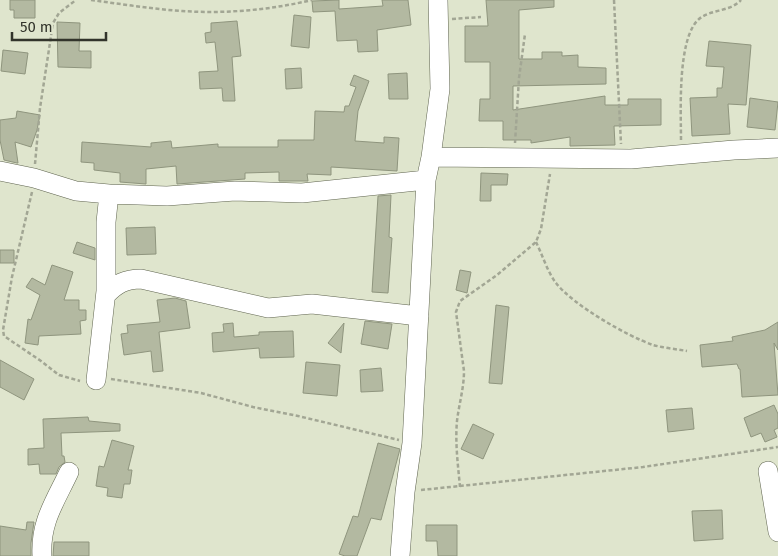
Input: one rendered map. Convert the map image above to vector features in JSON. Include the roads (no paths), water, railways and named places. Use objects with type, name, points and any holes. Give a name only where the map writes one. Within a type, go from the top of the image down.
[{"type":"street","points":[[400,556],[405,492],[412,443],[426,180],[431,158],[440,89],[438,0]]},
{"type":"street","points":[[431,158],[622,158],[778,148]]},
{"type":"street","points":[[0,172],[34,178],[76,191],[168,196],[235,191],[302,193],[426,180]]},
{"type":"street","points":[[96,380],[106,295],[106,222],[109,194]]},
{"type":"street","points":[[106,295],[116,285],[124,281],[141,279],[268,308],[312,304],[419,316]]},
{"type":"street","points":[[768,471],[778,532]]},
{"type":"street","points":[[42,556],[43,535],[48,513],[69,472]]}]
